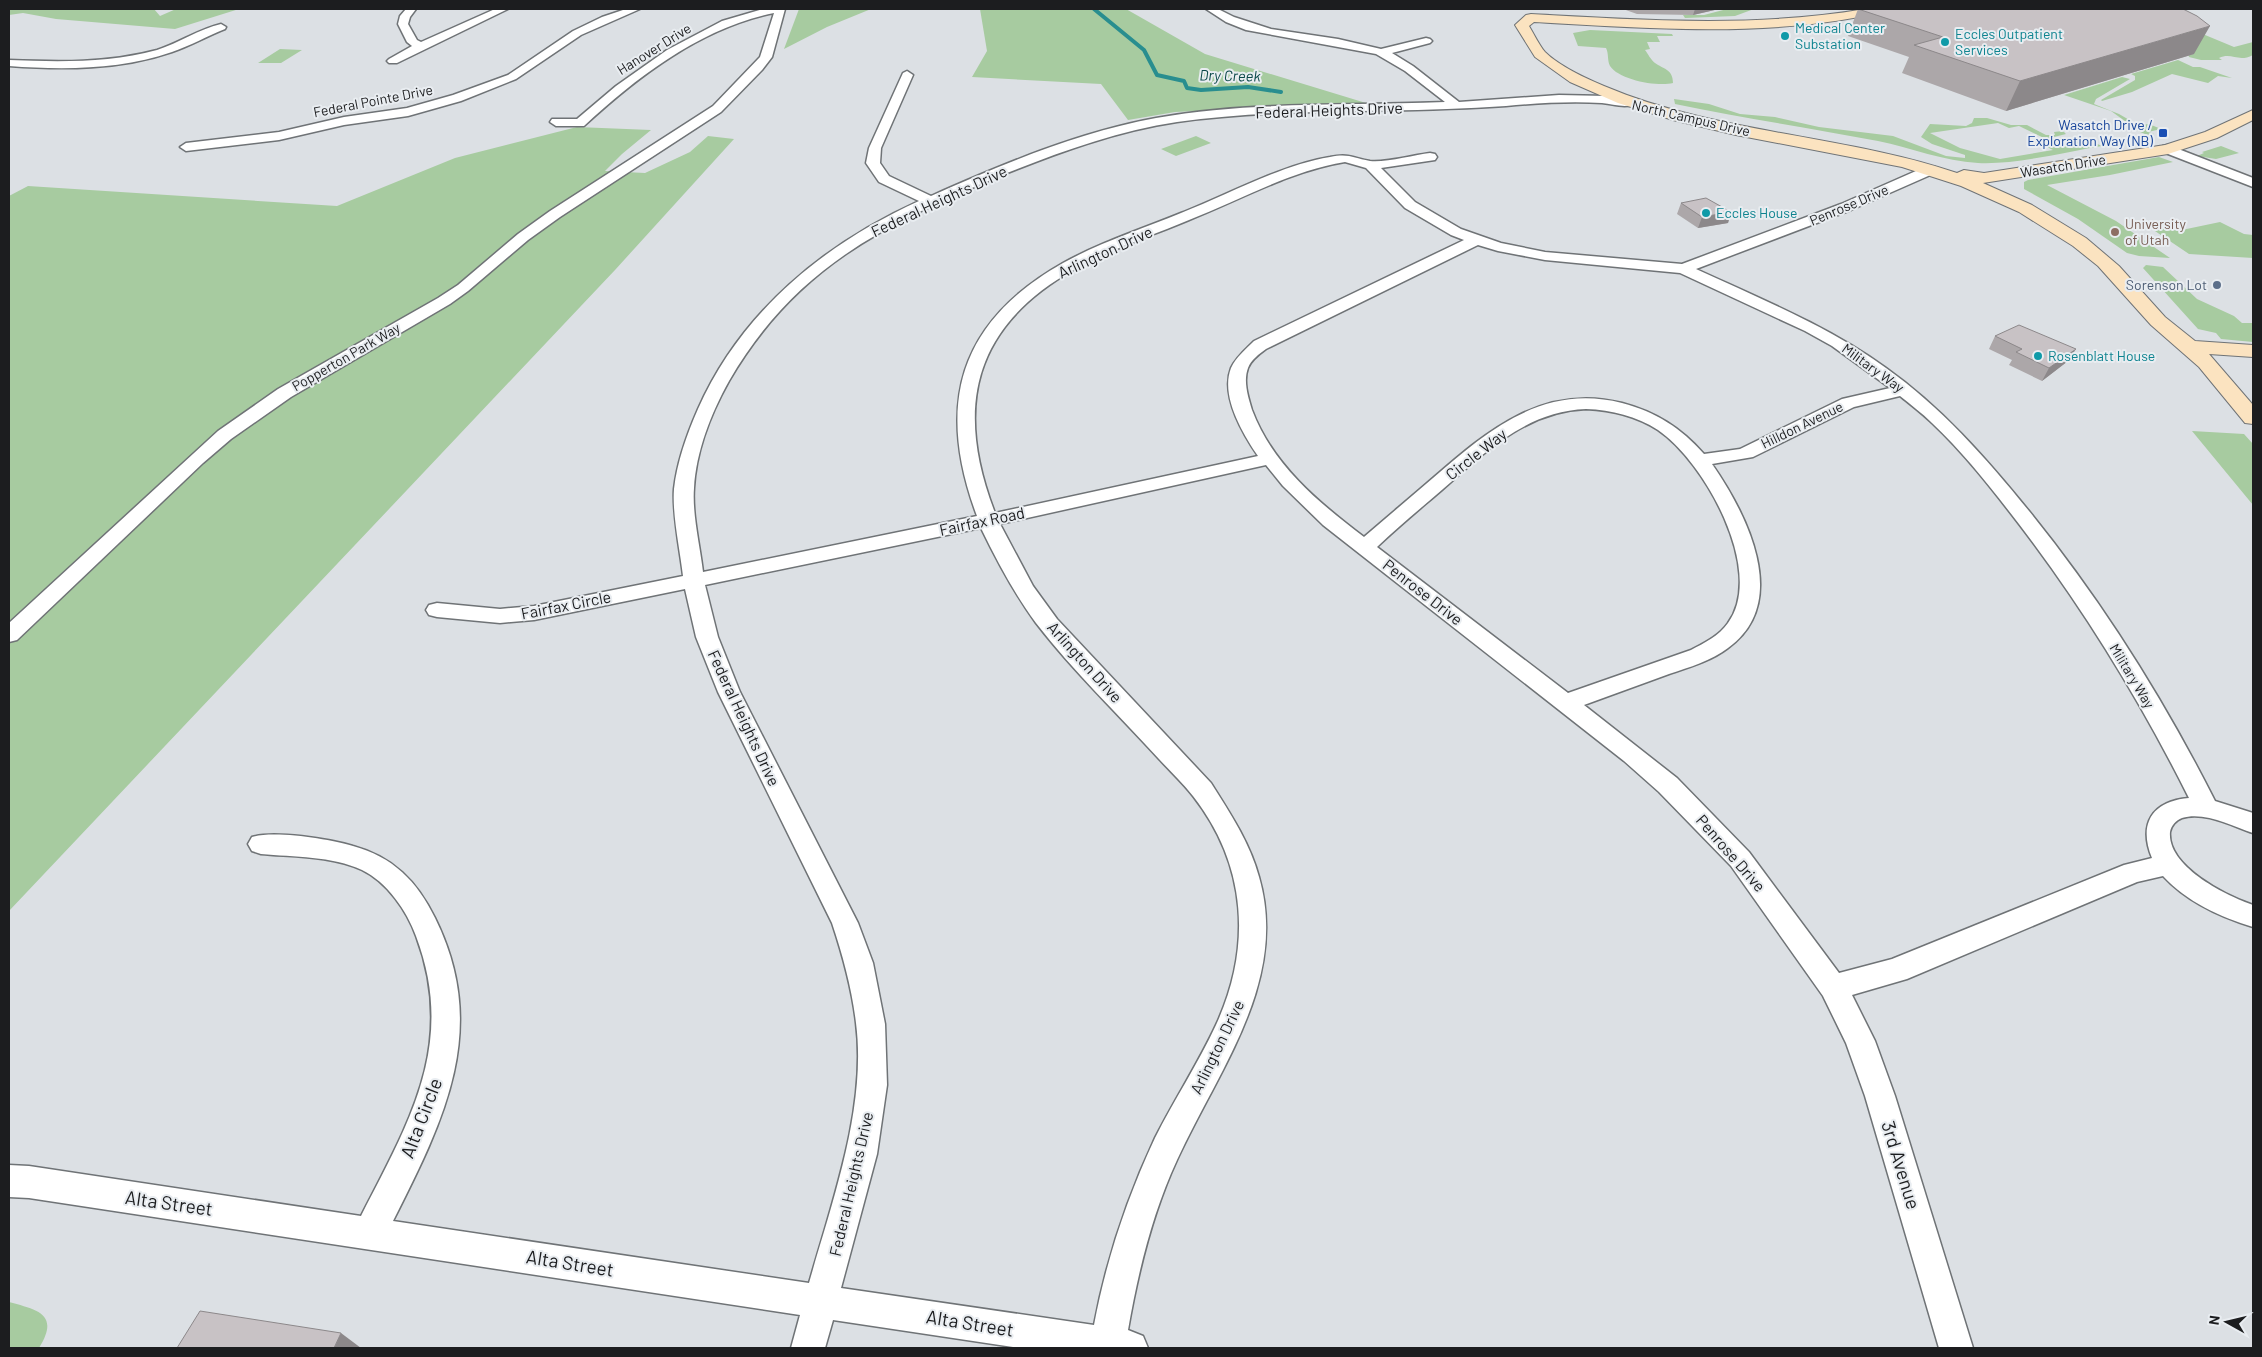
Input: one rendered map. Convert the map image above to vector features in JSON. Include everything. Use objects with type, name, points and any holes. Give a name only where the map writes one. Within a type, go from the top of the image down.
[{"type":"main road","points":[[1530,14],[1656,24],[1743,24],[1838,18],[1885,9]]},
{"type":"main road","name":"North Campus Drive","points":[[2138,272],[2110,245],[2074,220],[2037,200],[1984,178],[1936,162],[1883,148],[1714,119],[1653,104],[1593,80],[1566,62],[1550,41],[1545,26],[1530,14],[1522,25],[1530,43],[1554,65],[1587,85],[1630,103],[1711,125],[1862,153],[1930,170],[2010,201],[2060,229],[2106,263],[2166,329],[2191,347],[2253,418]]},
{"type":"main road","name":"Wasatch Drive","points":[[1984,178],[2168,149],[2211,135],[2253,114]]},
{"type":"main road","points":[[1862,153],[1909,160],[1956,173],[1984,178],[1996,188],[2042,210],[2054,220],[2060,229]]},
{"type":"main road","name":"North Campus Drive","points":[[2179,318],[2191,331],[2191,347]]},
{"type":"main road","points":[[2191,347],[2253,351]]},
{"type":"street","points":[[411,9],[403,24],[413,42],[421,46]]},
{"type":"street","points":[[393,61],[421,46],[503,9]]},
{"type":"street","name":"Federal Pointe Drive","points":[[186,147],[280,136],[344,120],[408,112],[457,98],[512,77],[577,33],[606,19],[635,9]]},
{"type":"street","name":"Popperton Park Way","points":[[9,635],[196,459],[228,432],[288,391],[444,301],[474,280],[543,222],[711,114],[725,103],[762,63],[770,50],[778,9]]},
{"type":"street","name":"Hanover Drive","points":[[556,122],[580,124],[608,96],[661,59],[728,24],[760,12],[778,9]]},
{"type":"street","points":[[1211,9],[1249,26],[1382,52],[1402,64],[1457,106]]},
{"type":"street","points":[[9,63],[76,66],[119,62],[164,51],[222,27]]},
{"type":"street","points":[[1382,52],[1426,41]]},
{"type":"street","points":[[907,75],[875,148],[873,163],[884,179],[930,202]]},
{"type":"street","points":[[1574,98],[1585,92],[1587,85]]},
{"type":"street","name":"Federal Heights Drive","points":[[808,1348],[860,1154],[872,1084],[871,1024],[859,963],[845,923],[730,694],[706,634],[694,580],[684,494],[689,459],[704,414],[728,363],[761,318],[787,292],[829,257],[869,232],[930,202],[1075,143],[1103,134],[1176,119],[1267,111],[1457,106],[1574,98],[1604,99],[1630,103]]},
{"type":"street","points":[[2168,149],[2253,183]]},
{"type":"street","points":[[1371,165],[1430,157]]},
{"type":"street","name":"Arlington Drive","points":[[1119,1346],[1115,1302],[1149,1192],[1165,1150],[1229,1028],[1242,994],[1251,963],[1254,934],[1252,904],[1247,874],[1236,844],[1202,790],[1047,621],[1009,563],[988,520],[973,475],[968,445],[968,393],[976,360],[987,340],[1016,305],[1049,279],[1105,249],[1321,162],[1345,158],[1371,165]]},
{"type":"street","name":"Military Way","points":[[1371,165],[1399,196],[1423,215],[1476,240],[1498,247],[1545,256],[1683,269],[1783,315],[1838,343],[1905,390],[1939,419],[1975,458],[2058,562],[2106,631],[2180,756],[2206,808]]},
{"type":"street","name":"Penrose Drive","points":[[1683,269],[1829,214],[1930,170]]},
{"type":"street","name":"Penrose Drive","points":[[1476,240],[1270,339],[1251,353],[1239,370],[1238,388],[1246,418],[1255,438],[1270,459],[1313,506],[1668,785],[1740,859],[1833,987]]},
{"type":"street","name":"Hilldon Avenue","points":[[1699,460],[1746,453],[1848,403],[1905,390]]},
{"type":"street","name":"Circle Way","points":[[1365,547],[1488,441],[1530,417],[1559,406],[1598,404],[1637,414],[1666,428],[1699,460],[1730,507],[1745,549],[1749,588],[1746,606],[1740,622],[1730,636],[1716,647],[1700,655],[1566,703]]},
{"type":"street","name":"Fairfax Road","points":[[694,580],[988,520],[1270,459]]},
{"type":"street","name":"Fairfax Circle","points":[[437,610],[500,616],[522,615],[694,580]]},
{"type":"street","points":[[2253,822],[2229,813],[2206,808],[2182,808],[2166,815],[2157,828],[2159,845],[2169,864],[2188,883],[2212,899],[2239,912],[2253,916]]},
{"type":"street","name":"Alta Circle","points":[[260,844],[339,852],[374,864],[398,884],[421,914],[433,942],[444,984],[446,1024],[439,1077],[424,1120],[370,1233]]},
{"type":"street","points":[[1833,987],[1862,981],[1896,970],[2133,873],[2169,864]]},
{"type":"street","name":"3rd Avenue","points":[[1833,987],[1860,1041],[1880,1096],[1956,1348]]},
{"type":"street","name":"Alta Street","points":[[9,1181],[29,1182],[1119,1346]]},
{"type":"green space","points":[[9,9],[154,9],[160,16],[176,9],[239,9],[175,29],[56,19],[23,13],[9,15]]},
{"type":"green space","points":[[799,9],[871,9],[827,27],[784,49]]},
{"type":"green space","points":[[980,9],[1126,9],[1205,54],[1366,103],[1175,112],[1128,120],[1101,84],[972,77],[987,51]]},
{"type":"green space","points":[[1727,9],[1754,9],[1735,16],[1685,18],[1683,15],[1704,15]]},
{"type":"green space","points":[[2181,25],[2234,47],[2253,42],[2253,55],[2243,58],[2224,56],[2219,58],[2222,60],[2201,60],[2189,57]]},
{"type":"green space","points":[[1590,30],[1672,34],[1673,36],[1657,36],[1660,42],[1647,42],[1650,49],[1645,50],[1654,62],[1669,72],[1673,78],[1673,83],[1658,84],[1639,81],[1630,79],[1615,71],[1609,64],[1606,48],[1578,46],[1573,33]]},
{"type":"green space","points":[[280,49],[302,50],[281,63],[258,63]]},
{"type":"green space","points":[[2178,60],[2193,67],[2200,67],[2232,78],[2218,76],[2208,83],[2172,74],[2132,92],[2101,100],[2135,80],[2135,76],[2131,74]]},
{"type":"green space","points":[[2122,77],[2130,79],[2096,99],[2094,104],[2119,114],[2138,125],[2149,124],[2161,129],[2148,132],[2154,134],[2150,136],[2140,132],[2111,111],[2064,95]]},
{"type":"green space","points":[[1674,99],[1709,104],[1740,114],[1775,117],[1819,127],[1893,136],[1946,156],[1965,158],[1965,155],[1932,144],[1921,137],[1930,124],[1966,126],[1972,123],[1974,118],[1987,118],[2011,125],[2027,125],[2046,135],[2055,135],[2054,132],[2063,131],[2066,134],[2046,139],[2019,126],[2009,128],[1998,123],[1930,133],[1960,148],[2000,159],[2053,150],[2047,147],[2074,141],[2087,141],[2102,146],[2008,162],[1965,162],[1878,141],[1675,104]]},
{"type":"green space","points":[[577,127],[651,130],[605,171],[645,173],[690,152],[708,136],[734,139],[615,270],[9,911],[9,196],[28,186],[337,206],[455,158]]},
{"type":"green space","points":[[1196,136],[1211,143],[1176,156],[1161,149]]},
{"type":"green space","points":[[2221,146],[2239,153],[2216,159],[2197,156],[2204,153],[2202,152]]},
{"type":"green space","points":[[2159,157],[2173,162],[2047,185],[2116,221],[2170,258],[2139,256],[2127,253],[2078,219],[2024,189],[2024,182],[2028,180]]},
{"type":"green space","points":[[2220,222],[2244,234],[2253,235],[2253,258],[2189,254],[2152,229],[2166,225],[2177,231]]},
{"type":"green space","points":[[2146,265],[2163,267],[2197,299],[2234,316],[2242,323],[2253,323],[2253,342],[2221,339],[2216,333],[2198,329],[2143,268]]},
{"type":"green space","points":[[2192,431],[2244,434],[2253,444],[2253,505]]},
{"type":"green space","points":[[9,1302],[37,1311],[43,1315],[47,1328],[39,1348],[9,1348]]},
{"type":"building","points":[[1858,9],[2183,9],[2197,16],[2210,26],[2020,81],[1914,45],[1943,37]]},
{"type":"building","points":[[1706,198],[1731,212],[1702,217],[1681,203]]},
{"type":"building","points":[[2019,325],[2076,349],[2049,368],[2016,352],[2022,349],[1995,336]]},
{"type":"building","points":[[200,1311],[341,1333],[334,1348],[177,1348]]},
{"type":"waterway","name":"Dry Creek","points":[[1094,9],[1144,50],[1157,75],[1184,81],[1187,88],[1201,90],[1248,87],[1281,92]]},
{"type":"place","name":"Medical Center Substation","points":[[1785,36]]},
{"type":"place","name":"Eccles Outpatient Services","points":[[1945,42]]},
{"type":"place","name":"Wasatch Drive / Exploration Way (NB)","points":[[2163,133]]},
{"type":"place","name":"Eccles House","points":[[1706,213]]},
{"type":"place","name":"University of Utah","points":[[2115,232]]},
{"type":"place","name":"Sorenson Lot","points":[[2217,285]]},
{"type":"place","name":"Rosenblatt House","points":[[2038,356]]}]
